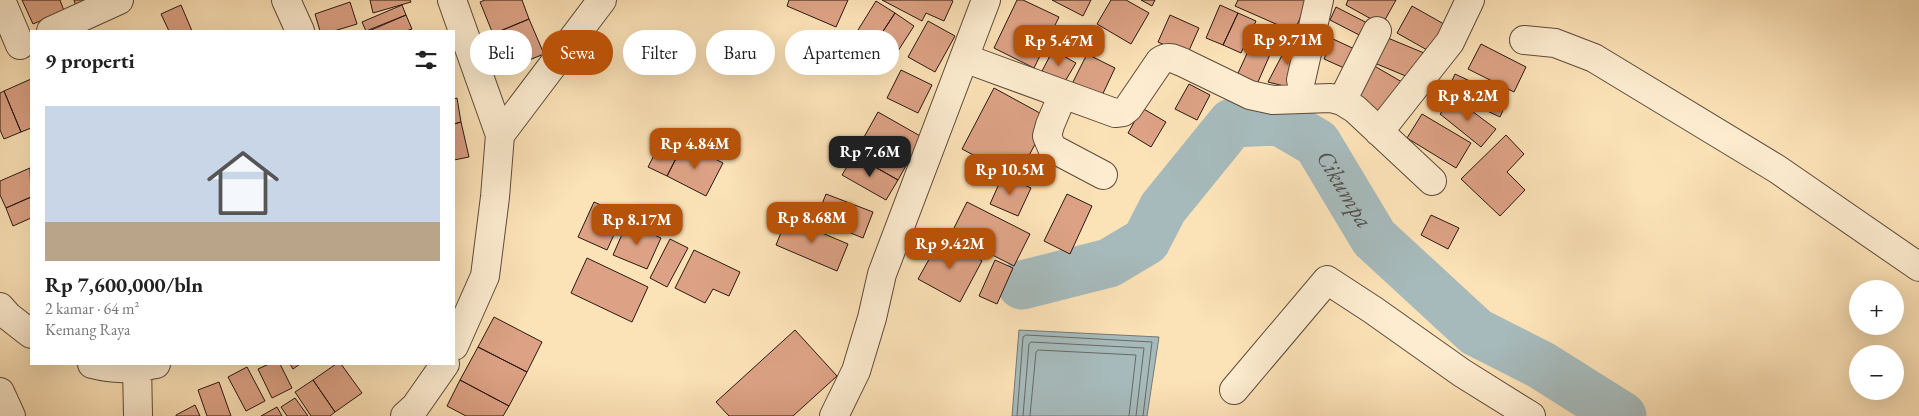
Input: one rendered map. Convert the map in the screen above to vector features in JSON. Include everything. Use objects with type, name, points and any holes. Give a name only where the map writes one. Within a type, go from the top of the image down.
[{"type":"street","points":[[2,0],[17,46]]},
{"type":"street","points":[[57,30],[79,26],[119,0]]},
{"type":"street","points":[[286,0],[300,30]]},
{"type":"street","points":[[452,0],[500,135],[486,276],[455,344]]},
{"type":"street","points":[[500,135],[600,6],[602,0]]},
{"type":"street","points":[[1301,80],[1319,0]]},
{"type":"street","points":[[1379,132],[1450,42],[1470,0]]},
{"type":"street","points":[[834,416],[856,372],[872,318],[882,274],[964,58],[980,2]]},
{"type":"street","points":[[1342,101],[1378,31]]},
{"type":"street","points":[[1524,40],[1554,43],[1594,58],[1777,169],[1919,267]]},
{"type":"street","points":[[964,58],[1115,113],[1123,112],[1160,62],[1169,58],[1250,95],[1273,100],[1330,98],[1342,101],[1355,108],[1432,182]]},
{"type":"street","points":[[1063,94],[1047,136],[1052,148],[1103,175]]},
{"type":"street","points":[[1234,390],[1327,280],[1462,373],[1531,416]]},
{"type":"street","points":[[0,307],[8,316],[30,333]]},
{"type":"street","points":[[96,365],[111,369],[143,365],[138,416]]},
{"type":"street","points":[[405,416],[414,407],[444,365]]},
{"type":"street","points":[[0,392],[11,416]]},
{"type":"water","points":[[1019,330],[1159,337],[1147,416],[1012,416]]},
{"type":"building","points":[[22,0],[60,0],[64,11],[33,24]]},
{"type":"building","points":[[74,0],[98,0],[76,7]]},
{"type":"building","points":[[370,0],[410,0],[411,2],[373,13]]},
{"type":"building","points":[[485,0],[522,0],[529,19],[503,30],[491,30],[480,2]]},
{"type":"building","points":[[789,0],[848,0],[836,27],[787,6]]},
{"type":"building","points":[[882,0],[953,1],[944,21],[926,13],[922,21]]},
{"type":"building","points":[[1017,0],[1023,0],[1059,17],[1034,68],[994,48]]},
{"type":"building","points":[[1052,0],[1091,0],[1083,16]]},
{"type":"building","points":[[1111,0],[1126,0],[1149,13],[1131,44],[1097,24]]},
{"type":"building","points":[[1141,0],[1155,0],[1152,6]]},
{"type":"building","points":[[1238,0],[1308,0],[1294,32],[1235,6]]},
{"type":"building","points":[[1348,0],[1396,0],[1382,25],[1346,5]]},
{"type":"building","points":[[876,1],[895,13],[884,30],[858,30]]},
{"type":"building","points":[[350,2],[357,24],[337,30],[320,30],[315,14]]},
{"type":"building","points":[[181,5],[192,30],[169,30],[161,14]]},
{"type":"building","points":[[402,5],[406,15],[368,30],[366,30],[362,22]]},
{"type":"building","points":[[1220,5],[1238,13],[1223,45],[1206,38]]},
{"type":"building","points":[[1412,6],[1451,28],[1436,55],[1397,33]]},
{"type":"building","points":[[1336,7],[1373,26],[1367,39],[1330,20]]},
{"type":"building","points":[[895,13],[914,26],[899,49],[899,30],[884,30]]},
{"type":"building","points":[[1238,13],[1256,21],[1241,53],[1223,45]]},
{"type":"building","points":[[406,15],[412,29],[409,30],[371,30]]},
{"type":"building","points":[[1170,15],[1199,28],[1187,55],[1158,42]]},
{"type":"building","points":[[529,19],[542,49],[542,55],[532,59],[532,30],[503,30]]},
{"type":"building","points":[[928,21],[955,36],[935,72],[908,57]]},
{"type":"building","points":[[1260,25],[1279,34],[1254,91],[1234,82]]},
{"type":"building","points":[[1383,36],[1424,53],[1413,79],[1372,62]]},
{"type":"building","points":[[1333,39],[1361,52],[1353,72],[1324,59]]},
{"type":"building","points":[[1289,42],[1306,51],[1288,87],[1268,82]]},
{"type":"building","points":[[1481,44],[1526,67],[1514,92],[1468,69]]},
{"type":"building","points":[[1053,50],[1076,63],[1064,83],[1042,71]]},
{"type":"building","points":[[1087,54],[1115,68],[1098,104],[1069,90]]},
{"type":"building","points":[[1371,64],[1402,82],[1380,120],[1349,102]]},
{"type":"building","points":[[901,70],[932,85],[918,113],[887,98]]},
{"type":"building","points":[[1455,74],[1508,99],[1500,117],[1447,92]]},
{"type":"building","points":[[30,79],[30,128],[21,132],[4,91]]},
{"type":"building","points":[[1189,84],[1210,95],[1197,120],[1175,109]]},
{"type":"building","points":[[994,88],[1049,118],[1017,178],[962,149]]},
{"type":"building","points":[[4,91],[21,132],[4,139],[0,130],[0,93]]},
{"type":"building","points":[[1453,97],[1496,129],[1481,147],[1440,114]]},
{"type":"building","points":[[457,98],[461,122],[455,124],[455,99]]},
{"type":"building","points":[[1142,108],[1166,122],[1151,147],[1128,133]]},
{"type":"building","points":[[878,112],[922,137],[898,180],[854,155]]},
{"type":"building","points":[[1422,114],[1471,143],[1456,168],[1407,138]]},
{"type":"building","points":[[461,122],[469,157],[455,160],[455,124]]},
{"type":"building","points":[[665,134],[684,143],[667,176],[648,167]]},
{"type":"building","points":[[1506,135],[1524,154],[1507,172],[1525,190],[1500,216],[1461,179]]},
{"type":"building","points":[[684,143],[723,163],[706,196],[667,176]]},
{"type":"building","points":[[854,155],[898,180],[886,200],[842,175]]},
{"type":"building","points":[[30,168],[30,197],[6,208],[0,195],[0,181]]},
{"type":"building","points":[[1003,175],[1031,188],[1018,216],[990,204]]},
{"type":"building","points":[[826,194],[873,212],[863,238],[816,219]]},
{"type":"building","points":[[1067,194],[1092,206],[1070,254],[1044,241]]},
{"type":"building","points":[[30,197],[30,218],[13,226],[6,208]]},
{"type":"building","points":[[594,202],[623,215],[607,250],[578,237]]},
{"type":"building","points":[[967,202],[1030,234],[1014,266],[951,234]]},
{"type":"building","points":[[1431,215],[1459,228],[1448,249],[1421,235]]},
{"type":"building","points":[[787,218],[848,244],[837,271],[776,245]]},
{"type":"building","points":[[627,223],[661,238],[647,269],[613,255]]},
{"type":"building","points":[[941,238],[982,261],[960,302],[918,279]]},
{"type":"building","points":[[670,239],[688,248],[667,287],[650,278]]},
{"type":"building","points":[[694,250],[740,272],[729,296],[713,289],[705,303],[675,288]]},
{"type":"building","points":[[587,258],[648,287],[632,322],[571,293]]},
{"type":"building","points":[[995,260],[1013,268],[997,304],[979,296]]},
{"type":"building","points":[[494,317],[542,342],[527,372],[478,347]]},
{"type":"building","points":[[795,330],[837,376],[793,416],[729,416],[716,402]]},
{"type":"building","points":[[478,347],[527,372],[509,406],[460,380]]},
{"type":"building","points":[[267,365],[280,365],[292,388],[272,398],[258,369]]},
{"type":"building","points":[[291,365],[299,365],[293,369]]},
{"type":"building","points":[[335,365],[342,365],[362,393],[335,412],[313,380]]},
{"type":"building","points":[[247,367],[265,401],[246,411],[228,377]]},
{"type":"building","points":[[313,380],[335,412],[330,416],[311,416],[295,392]]},
{"type":"building","points":[[460,380],[509,406],[503,416],[466,416],[447,406]]},
{"type":"building","points":[[219,382],[231,416],[207,416],[198,390]]},
{"type":"building","points":[[295,398],[308,416],[287,416],[281,407]]},
{"type":"building","points":[[195,405],[200,416],[176,416],[176,415]]},
{"type":"building","points":[[277,407],[282,416],[261,416]]},
{"type":"waterway","name":"Cikumpa","points":[[1022,285],[1109,263],[1146,241],[1163,208],[1232,123],[1279,121],[1317,143],[1374,238],[1476,332],[1541,365],[1622,416]]}]
